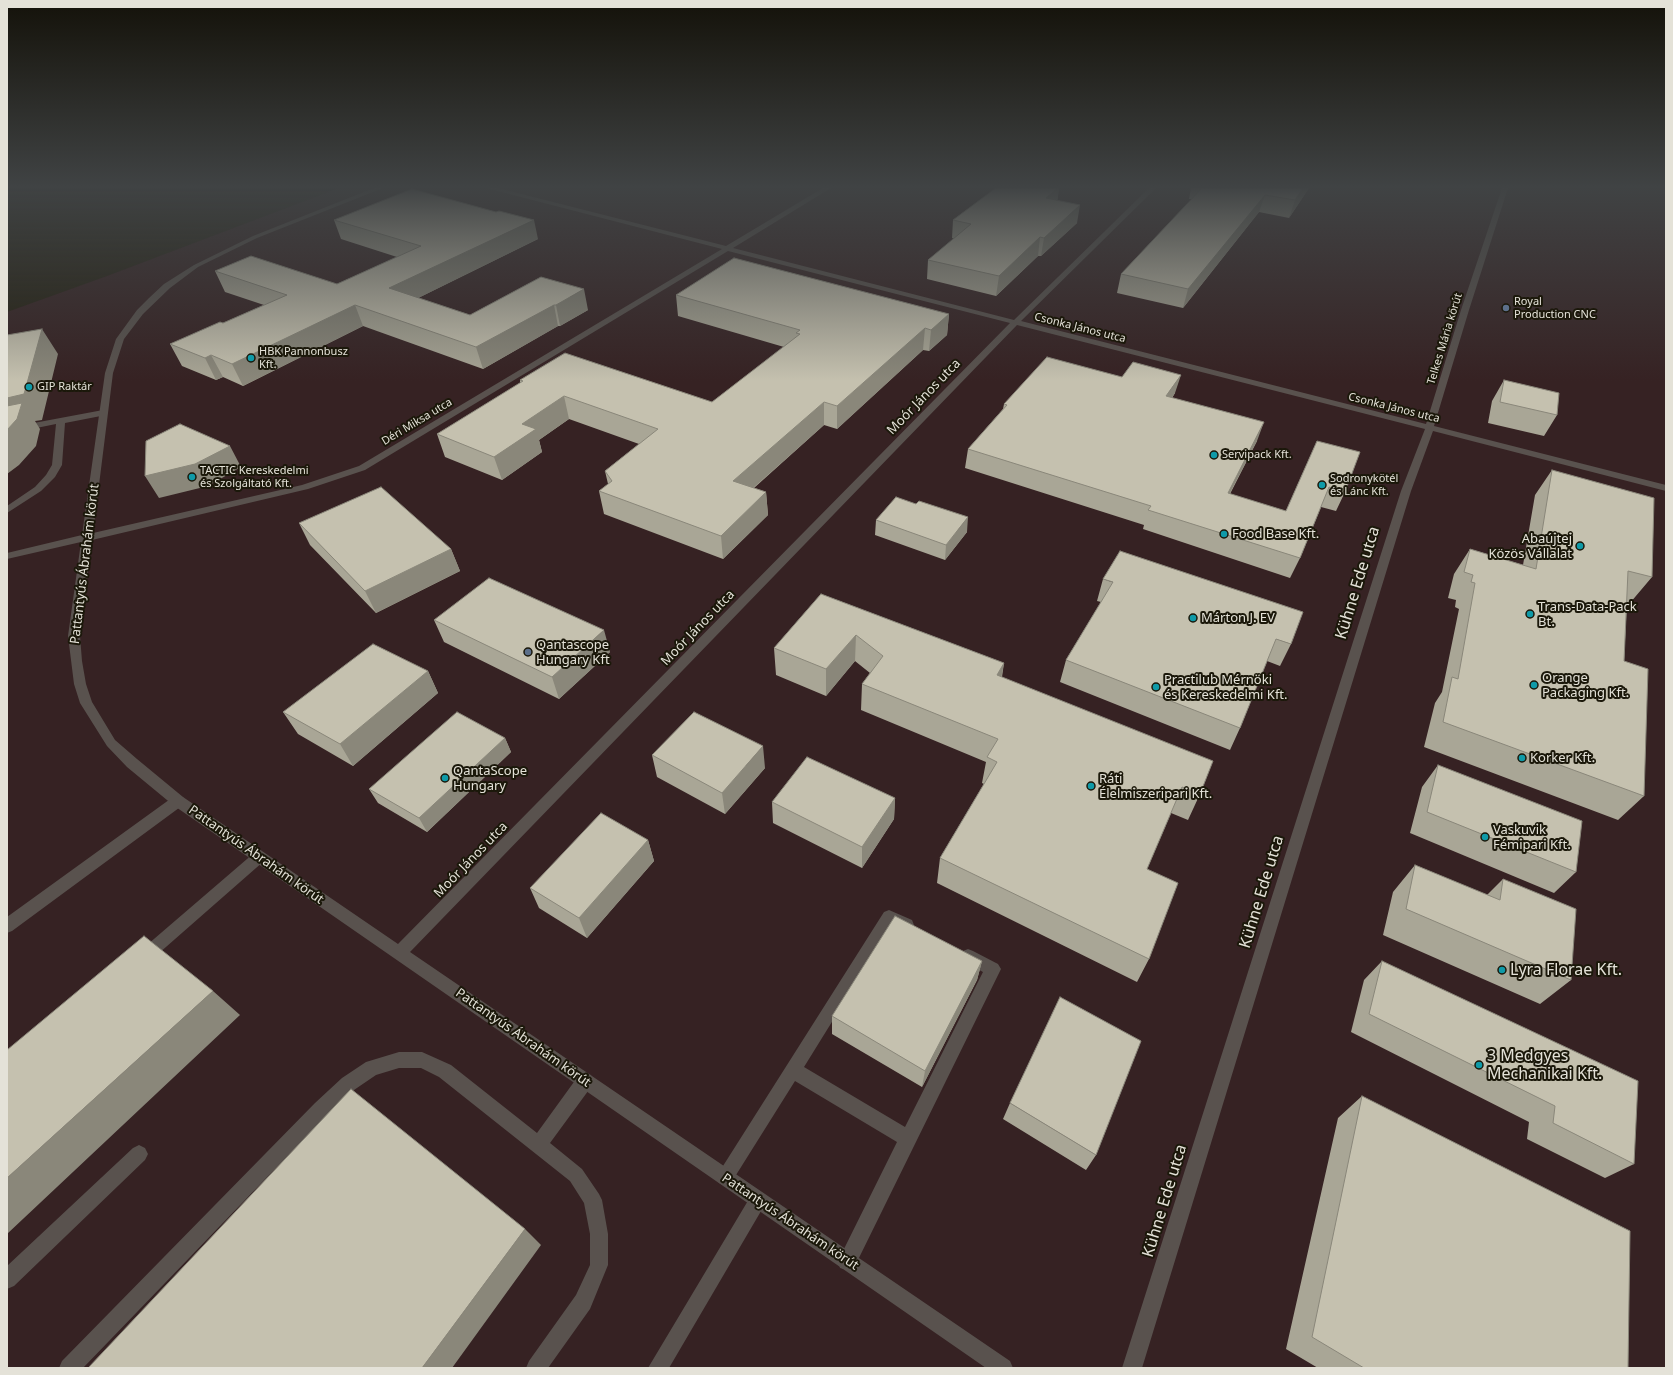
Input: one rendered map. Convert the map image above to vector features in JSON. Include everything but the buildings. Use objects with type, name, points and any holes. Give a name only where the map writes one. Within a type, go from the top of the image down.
[{"type":"street","name":"Pattantyús Ábrahám körút","points":[[222,252],[196,266],[167,286],[140,312],[120,340],[114,354],[109,373],[74,636],[80,684],[86,703],[111,743],[132,763],[178,801],[1003,1368]]},
{"type":"street","name":"Déri Miksa utca","points":[[7,556],[87,539],[305,487],[362,468],[721,252]]},
{"type":"street","name":"Csonka János utca","points":[[738,252],[1666,488]]},
{"type":"street","points":[[1016,323],[1088,252]]},
{"type":"street","name":"Telkes Mária körút","points":[[1430,428],[1484,252]]},
{"type":"street","name":"Moór János utca","points":[[399,953],[1016,323]]},
{"type":"street","points":[[7,430],[103,413]]},
{"type":"street","points":[[7,510],[38,489],[50,477],[57,465],[61,421]]},
{"type":"street","name":"Kühne Ede utca","points":[[1132,1368],[1406,491],[1430,428]]},
{"type":"street","points":[[7,926],[178,801]]},
{"type":"street","points":[[133,966],[259,857]]},
{"type":"street","points":[[725,1177],[889,917],[924,934]]},
{"type":"street","points":[[847,1261],[993,969],[952,948]]},
{"type":"street","points":[[69,1368],[321,1109],[348,1084],[372,1068],[399,1060],[422,1060],[445,1072],[539,1144],[576,1175],[593,1200],[599,1234],[599,1266],[583,1302],[536,1368]]},
{"type":"street","points":[[793,1070],[908,1138]]},
{"type":"street","points":[[539,1144],[585,1081]]},
{"type":"street","points":[[7,1279],[139,1154]]},
{"type":"street","points":[[658,1368],[758,1200]]},
{"type":"shaded area","points":[[170,252],[1666,252],[1666,1368],[7,1368],[7,312]]},
{"type":"place","name":"Royal Production CNC","points":[[1506,308]]},
{"type":"place","name":"HBK Pannonbusz Kft.","points":[[251,358]]},
{"type":"place","name":"GIP Raktár","points":[[29,387]]},
{"type":"place","name":"Servipack Kft.","points":[[1214,455]]},
{"type":"place","name":"TACTIC Kereskedelmi és Szolgáltató Kft.","points":[[192,477]]},
{"type":"place","name":"Sodronykötél és Lánc Kft.","points":[[1322,485]]},
{"type":"place","name":"Food Base Kft.","points":[[1224,534]]},
{"type":"place","name":"Abaújtej Közös Vállalat","points":[[1580,546]]},
{"type":"place","name":"Trans-Data-Pack Bt.","points":[[1530,614]]},
{"type":"place","name":"Márton J. EV","points":[[1193,618]]},
{"type":"place","name":"Qantascope Hungary Kft","points":[[528,652]]},
{"type":"place","name":"Orange Packaging Kft.","points":[[1534,685]]},
{"type":"place","name":"Practilub Mérnöki és Kereskedelmi Kft.","points":[[1156,687]]},
{"type":"place","name":"Korker Kft.","points":[[1522,758]]},
{"type":"place","name":"QantaScope Hungary","points":[[445,778]]},
{"type":"place","name":"Ráti Élelmiszeripari Kft.","points":[[1091,786]]},
{"type":"place","name":"Vaskuvik Fémipari Kft.","points":[[1485,837]]},
{"type":"place","name":"Lyra Florae Kft.","points":[[1502,970]]},
{"type":"place","name":"3 Medgyes Mechanikai Kft.","points":[[1479,1065]]}]
